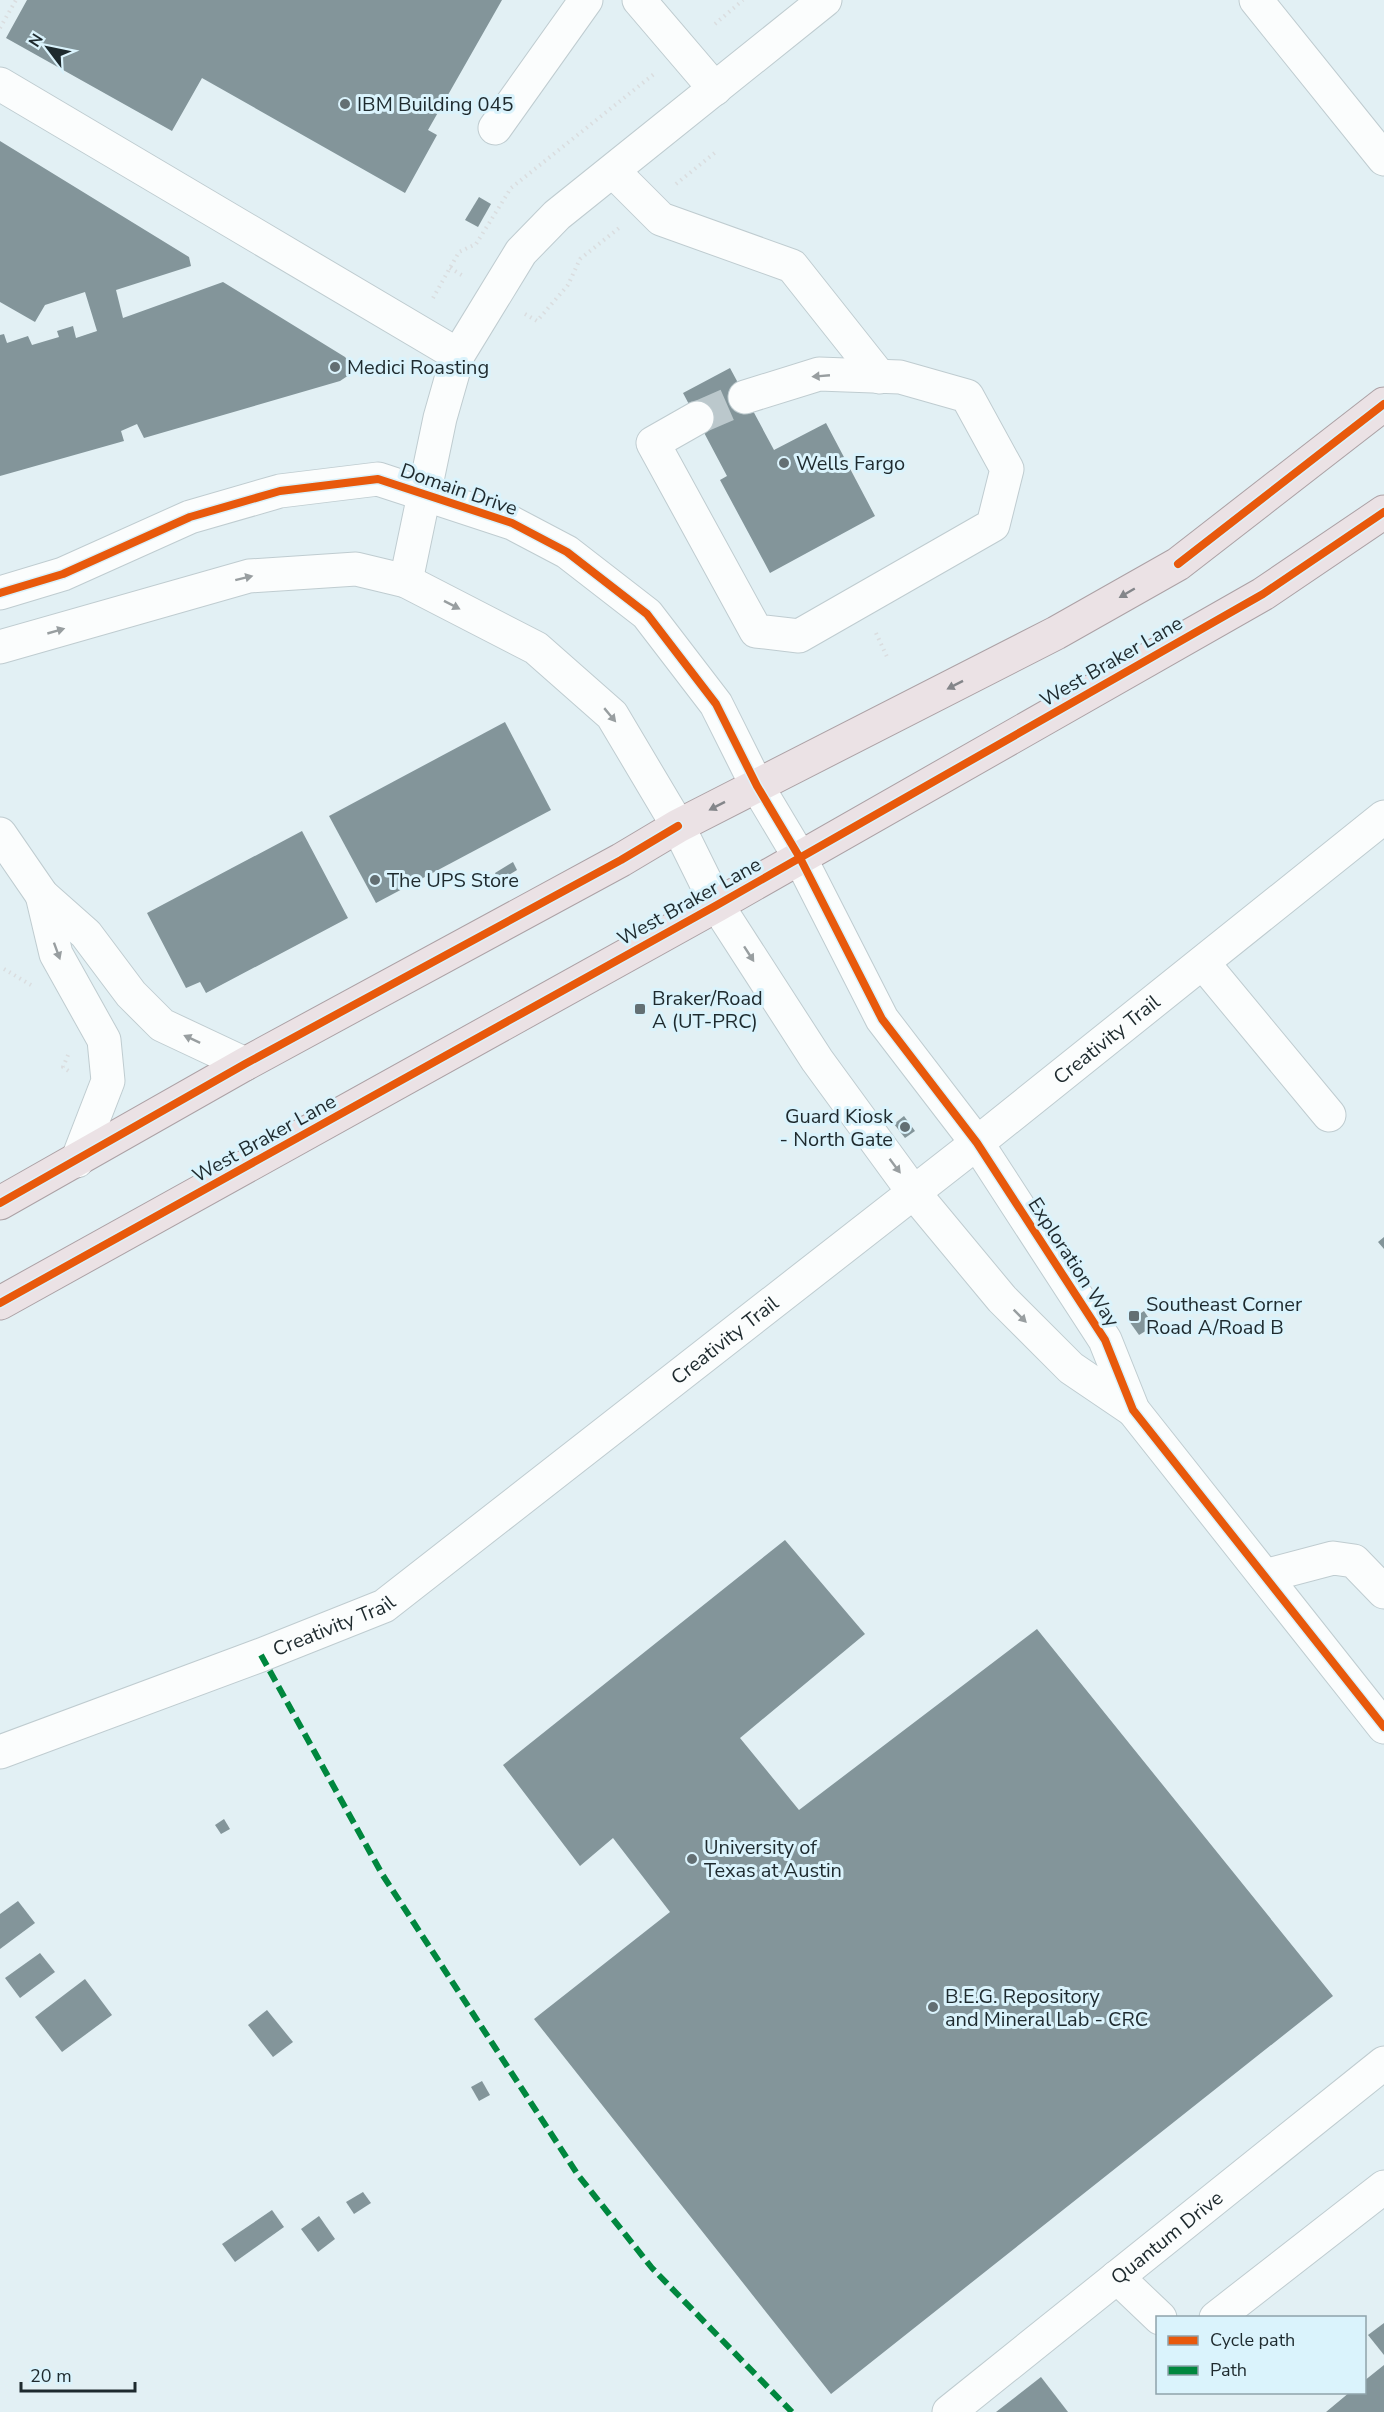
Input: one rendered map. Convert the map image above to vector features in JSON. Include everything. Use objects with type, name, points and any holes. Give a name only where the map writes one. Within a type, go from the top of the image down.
[{"type":"main road","points":[[0,1203],[245,1064],[621,860],[678,826],[1056,633],[1178,564],[1384,404]]},
{"type":"main road","name":"West Braker Lane","points":[[0,1303],[717,905],[1263,594],[1384,512]]},
{"type":"street","points":[[495,128],[586,0]]},
{"type":"street","points":[[639,0],[715,89]]},
{"type":"street","points":[[406,581],[440,418],[458,355],[521,252],[557,215],[825,0]]},
{"type":"street","points":[[1256,0],[1384,159]]},
{"type":"street","points":[[0,84],[458,355]]},
{"type":"street","points":[[612,171],[661,219],[792,266],[880,377]]},
{"type":"street","points":[[697,418],[653,443],[756,630],[799,636],[993,525],[1007,469],[967,396],[900,378],[819,374],[745,397]]},
{"type":"street","name":"Domain Drive","points":[[0,593],[63,574],[190,517],[280,491],[378,479],[512,523],[558,547],[647,614],[716,704],[757,786],[800,858]]},
{"type":"street","points":[[0,647],[249,576],[356,569],[406,581],[536,648],[612,715],[678,826],[717,905]]},
{"type":"street","name":"Creativity Trail","points":[[0,1752],[261,1655],[384,1606],[914,1193],[1384,817]]},
{"type":"street","points":[[0,834],[42,895],[86,934],[131,994],[162,1025],[245,1064]]},
{"type":"street","name":"Exploration Way","points":[[800,858],[882,1019],[977,1143],[1105,1340],[1133,1410],[1384,1727]]},
{"type":"street","points":[[42,895],[56,954],[104,1040],[108,1081],[77,1161]]},
{"type":"street","name":"Exploration Way","points":[[717,905],[835,1086],[914,1193],[1002,1299],[1071,1368],[1133,1410]]},
{"type":"street","points":[[1203,963],[1329,1115]]},
{"type":"street","points":[[1264,1576],[1333,1558],[1354,1561],[1384,1592]]},
{"type":"street","name":"Quantum Drive","points":[[949,2412],[1384,2063]]},
{"type":"street","points":[[1219,2316],[1384,2187]]},
{"type":"street","points":[[1117,2277],[1158,2316]]},
{"type":"path","points":[[0,28],[16,0]]},
{"type":"path","points":[[715,24],[743,0]]},
{"type":"path","points":[[433,298],[459,252],[476,244],[511,188],[662,67]]},
{"type":"path","points":[[673,187],[717,151]]},
{"type":"path","points":[[520,311],[537,321],[568,285],[580,259],[623,225]]},
{"type":"path","points":[[872,624],[888,659]]},
{"type":"building","name":"IBM Building 045","points":[[27,0],[502,0],[428,130],[437,135],[405,193],[202,78],[172,131],[6,38]]},
{"type":"building","points":[[0,141],[189,257],[191,266],[116,290],[123,318],[223,282],[345,357],[350,363],[349,375],[340,381],[144,438],[137,424],[121,431],[124,441],[0,476],[0,335],[4,334],[7,343],[28,336],[32,345],[59,337],[57,331],[73,326],[76,338],[97,331],[85,292],[45,305],[35,322],[0,302]]},
{"type":"building","points":[[479,197],[491,204],[478,227],[465,220]]},
{"type":"building","name":"Wells Fargo","points":[[730,368],[774,450],[826,423],[875,516],[770,573],[720,480],[727,476],[683,393]]},
{"type":"building","points":[[505,722],[551,810],[376,903],[329,816]]},
{"type":"building","points":[[302,831],[348,918],[206,993],[200,982],[186,988],[147,913]]},
{"type":"building","points":[[513,862],[517,870],[499,881],[495,873]]},
{"type":"building","name":"Guard Kiosk - North Gate","points":[[904,1116],[915,1131],[905,1138],[894,1124]]},
{"type":"building","points":[[1384,1237],[1384,1249],[1378,1242]]},
{"type":"building","points":[[1144,1311],[1154,1326],[1139,1335],[1129,1321]]},
{"type":"building","name":"B.E.G. Repository and Mineral Lab - CRC","points":[[785,1540],[865,1634],[740,1738],[799,1810],[1037,1629],[1333,1996],[831,2394],[534,2019],[670,1912],[613,1838],[580,1866],[503,1765]]},
{"type":"building","points":[[224,1819],[230,1829],[221,1834],[215,1825]]},
{"type":"building","points":[[18,1901],[35,1923],[0,1949],[0,1914]]},
{"type":"building","points":[[40,1953],[55,1972],[20,1998],[5,1978]]},
{"type":"building","points":[[85,1979],[112,2015],[62,2052],[35,2017]]},
{"type":"building","points":[[267,2010],[293,2042],[273,2057],[248,2025]]},
{"type":"building","points":[[482,2081],[490,2095],[479,2101],[471,2087]]},
{"type":"building","points":[[363,2192],[371,2203],[354,2214],[346,2202]]},
{"type":"building","points":[[272,2210],[284,2227],[235,2262],[222,2244]]},
{"type":"building","points":[[319,2216],[335,2239],[318,2252],[301,2229]]},
{"type":"building","points":[[1384,2323],[1384,2355],[1368,2335]]},
{"type":"building","points":[[1384,2365],[1384,2412],[1326,2412],[1348,2394],[1366,2394],[1366,2379]]},
{"type":"building","points":[[1041,2377],[1068,2412],[996,2412]]},
{"type":"tunnel","points":[[697,418],[745,397]]},
{"type":"marked path","points":[[261,1655],[382,1874],[578,2175],[652,2268],[792,2412]]},
{"type":"cycle path","points":[[1178,564],[1384,404]]},
{"type":"cycle path","points":[[0,593],[63,574],[190,517],[280,491],[378,479],[512,523],[567,552],[647,614],[716,704],[757,786],[800,858],[882,1019],[977,1143],[1105,1340],[1133,1410],[1384,1727]]},
{"type":"cycle path","points":[[0,1303],[717,905],[1263,594],[1384,512]]},
{"type":"cycle path","points":[[0,1203],[245,1064],[621,860],[678,826]]},
{"type":"place","name":"IBM Building 045","points":[[345,104]]},
{"type":"place","name":"Medici Roasting","points":[[335,367]]},
{"type":"place","name":"Wells Fargo","points":[[784,463]]},
{"type":"place","name":"The UPS Store","points":[[375,880]]},
{"type":"place","name":"Braker/Road A (UT-PRC)","points":[[640,1009]]},
{"type":"place","name":"Guard Kiosk - North Gate","points":[[905,1127]]},
{"type":"place","name":"Southeast Corner Road A/Road B","points":[[1134,1316]]},
{"type":"place","name":"University of Texas at Austin","points":[[692,1859]]},
{"type":"place","name":"B.E.G. Repository and Mineral Lab - CRC","points":[[933,2007]]}]
